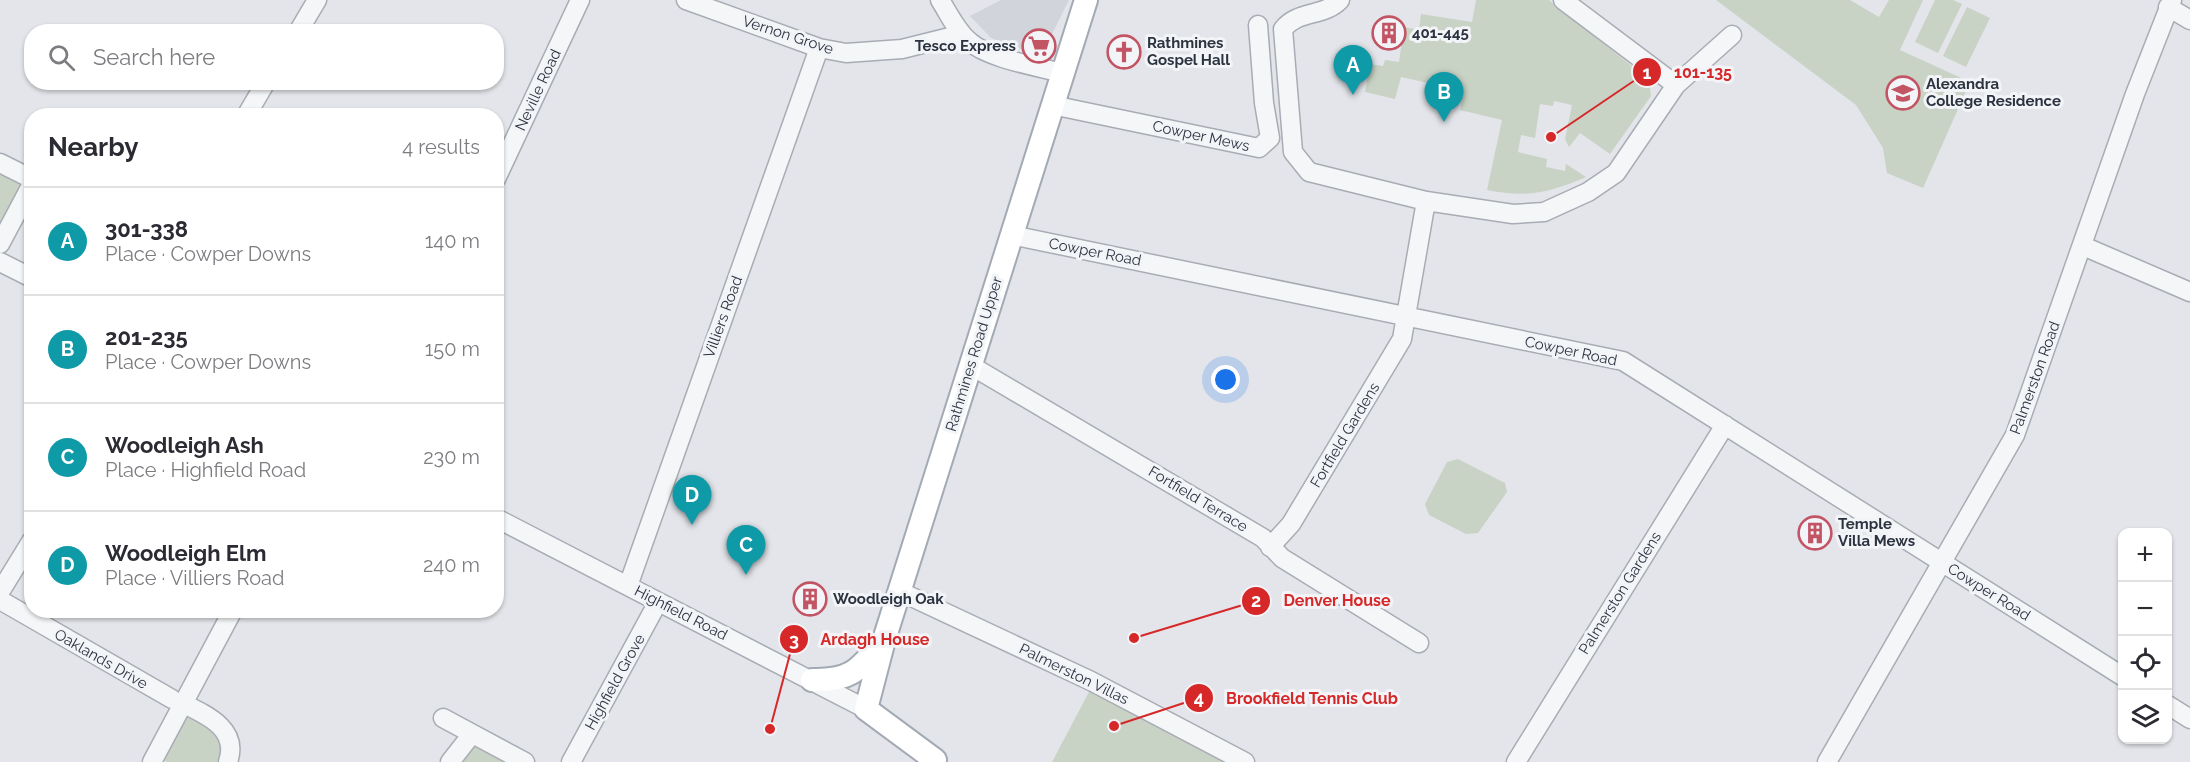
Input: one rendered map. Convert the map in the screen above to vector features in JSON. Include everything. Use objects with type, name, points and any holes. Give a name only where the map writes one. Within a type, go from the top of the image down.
[{"type":"main road","name":"Rathmines Road Upper","points":[[866,709],[884,640],[1086,0]]},
{"type":"main road","points":[[812,680],[841,680],[851,674],[884,640]]},
{"type":"main road","points":[[866,709],[936,761]]},
{"type":"street","points":[[303,24],[317,0]]},
{"type":"street","name":"Neville Road","points":[[504,162],[580,0]]},
{"type":"street","name":"Vernon Grove","points":[[686,0],[819,48],[846,53],[902,49],[962,34]]},
{"type":"street","points":[[940,0],[962,34],[971,43],[989,52],[1062,73]]},
{"type":"street","points":[[1340,0],[1333,7],[1290,21],[1283,29],[1293,152],[1309,172],[1426,201],[1513,214],[1545,212],[1588,192],[1616,173],[1676,85],[1732,35]]},
{"type":"street","points":[[1563,0],[1676,85]]},
{"type":"street","points":[[2170,4],[2190,20]]},
{"type":"street","name":"Palmerston Road","points":[[1827,762],[2015,435],[2170,4]]},
{"type":"street","name":"Cowper Mews","points":[[1052,105],[1259,148],[1270,138],[1264,104],[1258,25]]},
{"type":"street","name":"Villiers Road","points":[[628,586],[819,48]]},
{"type":"street","points":[[251,108],[261,90]]},
{"type":"street","points":[[0,163],[24,175]]},
{"type":"street","points":[[0,244],[24,199]]},
{"type":"street","name":"Fortfield Gardens","points":[[1270,547],[1291,524],[1402,339],[1426,201]]},
{"type":"street","name":"Cowper Road","points":[[1011,236],[1623,361],[2118,674]]},
{"type":"street","points":[[2083,246],[2190,292]]},
{"type":"street","points":[[0,262],[24,274]]},
{"type":"street","name":"Fortfield Terrace","points":[[970,365],[1263,537],[1282,558],[1419,643]]},
{"type":"street","name":"Palmerston Gardens","points":[[1516,762],[1725,425]]},
{"type":"street","name":"Highfield Road","points":[[504,522],[866,709]]},
{"type":"street","points":[[0,592],[24,553]]},
{"type":"street","name":"Palmerston Villas","points":[[900,591],[1091,681],[1245,762]]},
{"type":"street","name":"Oaklands Drive","points":[[0,600],[24,614]]},
{"type":"street","name":"Highfield Grove","points":[[571,762],[658,602]]},
{"type":"street","name":"Oaklands Drive","points":[[31,618],[178,702],[210,717],[225,731],[232,751],[228,762]]},
{"type":"street","points":[[152,762],[178,702],[228,618]]},
{"type":"street","points":[[2172,708],[2190,719]]},
{"type":"street","points":[[443,718],[525,762]]},
{"type":"street","points":[[450,762],[472,734]]},
{"type":"shaded area","points":[[1001,0],[1069,0],[1041,56],[991,38],[970,16]]},
{"type":"green space","points":[[1476,0],[1549,0],[1649,80],[1651,96],[1610,154],[1580,133],[1569,147],[1565,139],[1572,105],[1554,101],[1553,106],[1540,104],[1535,138],[1521,135],[1518,152],[1547,159],[1546,167],[1565,171],[1566,164],[1586,177],[1560,187],[1526,194],[1487,190],[1502,120],[1460,110],[1463,96],[1454,94],[1455,89],[1401,77],[1395,99],[1365,92],[1370,64],[1383,66],[1385,60],[1399,62],[1404,27],[1419,30],[1421,14],[1472,22]]},
{"type":"green space","name":"Alexandra College Residence","points":[[1716,0],[1850,0],[1879,17],[1889,0],[1923,0],[1900,50],[1970,82],[1923,188],[1887,173],[1883,148],[1856,105]]},
{"type":"green space","points":[[1935,0],[1953,0],[1962,4],[1938,53],[1915,42]]},
{"type":"green space","points":[[1967,7],[1990,18],[1966,67],[1943,56]]},
{"type":"green space","points":[[0,167],[24,180],[24,190],[0,236]]},
{"type":"green space","points":[[1458,459],[1505,483],[1507,492],[1478,533],[1466,534],[1429,515],[1425,504],[1447,462]]},
{"type":"green space","points":[[1090,690],[1224,762],[1052,762]]},
{"type":"green space","points":[[183,712],[203,723],[218,738],[223,753],[217,762],[167,762],[159,758]]},
{"type":"green space","points":[[480,744],[513,762],[455,762],[471,746]]},
{"type":"place","name":"401-445","points":[[1389,33]]},
{"type":"place","name":"Tesco Express","points":[[1039,46]]},
{"type":"place","name":"Rathmines Gospel Hall","points":[[1124,52]]},
{"type":"place","name":"Alexandra College Residence","points":[[1903,93]]},
{"type":"place","name":"301-338","points":[[1353,95]]},
{"type":"place","name":"201-235","points":[[1444,122]]},
{"type":"place","name":"101-135","points":[[1551,137]]},
{"type":"place","name":"Woodleigh Elm","points":[[692,525]]},
{"type":"place","name":"Temple Villa Mews","points":[[1815,533]]},
{"type":"place","name":"Woodleigh Ash","points":[[746,575]]},
{"type":"place","name":"Woodleigh Oak","points":[[810,599]]},
{"type":"place","name":"Denver House","points":[[1134,638]]},
{"type":"place","name":"Brookfield Tennis Club","points":[[1114,726]]},
{"type":"place","name":"Ardagh House","points":[[770,729]]}]
